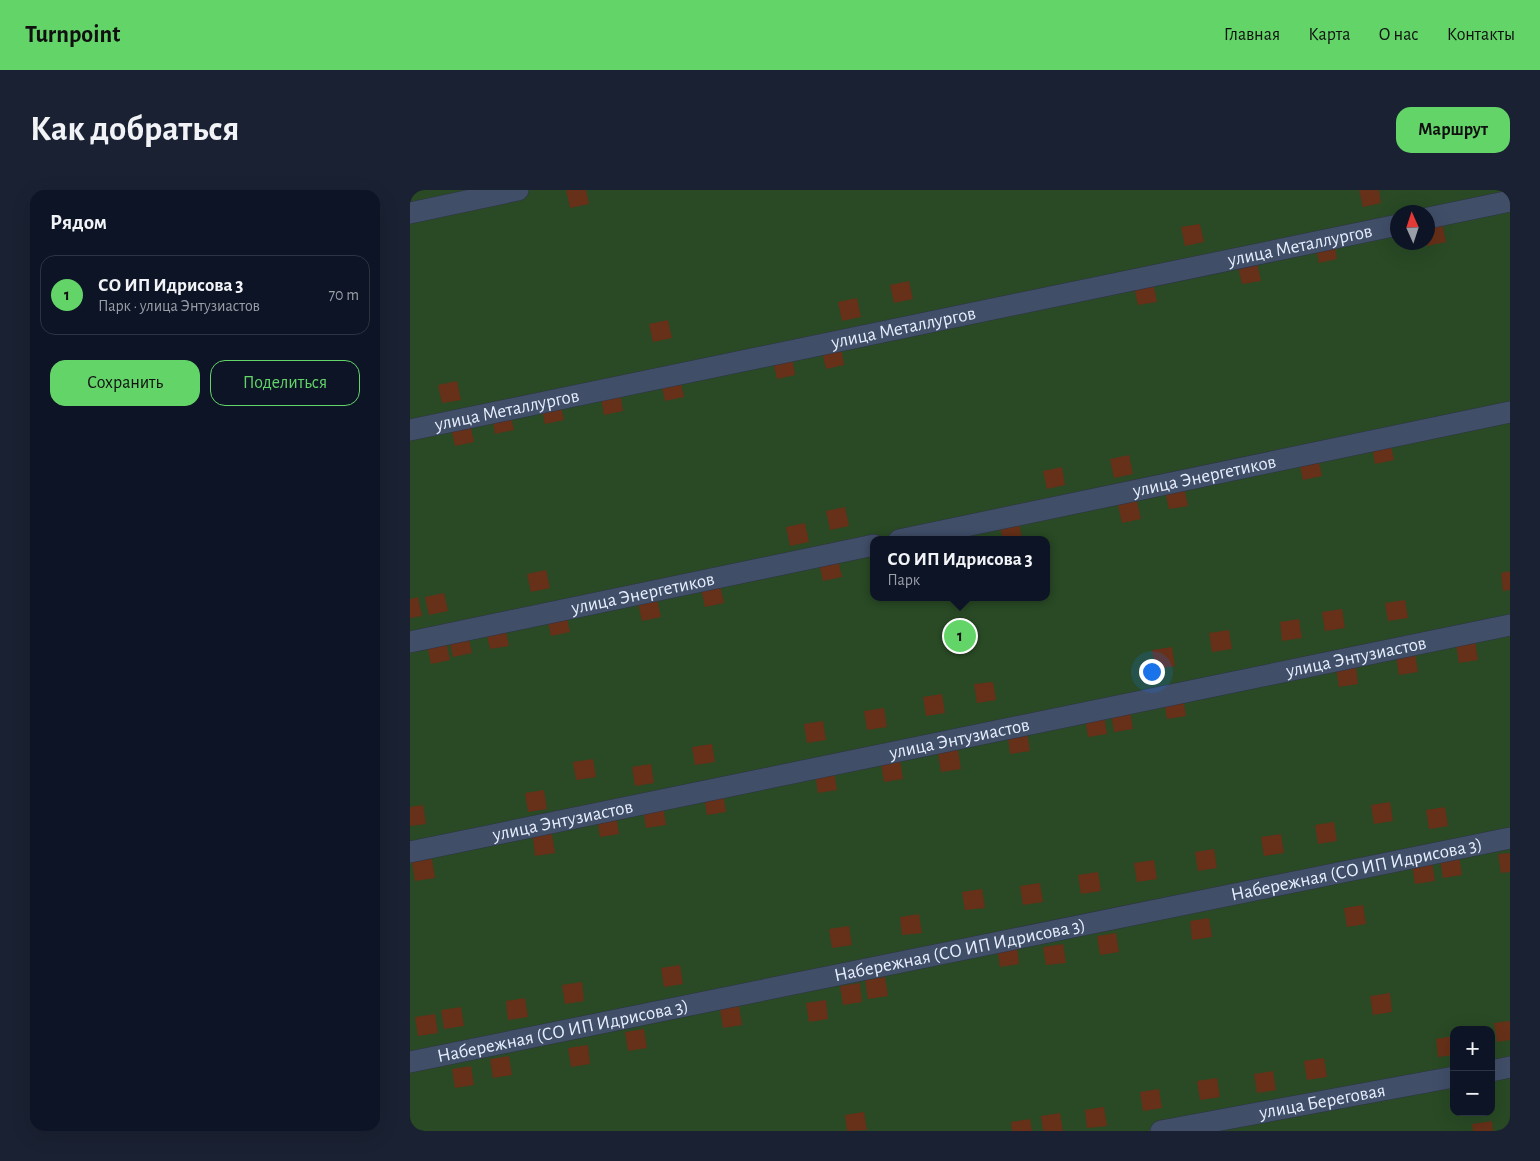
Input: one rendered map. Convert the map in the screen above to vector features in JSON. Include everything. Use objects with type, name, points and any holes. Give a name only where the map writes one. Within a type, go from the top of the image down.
[{"type":"street","points":[[410,213],[518,190]]},
{"type":"street","points":[[1435,217],[1510,201]]},
{"type":"street","name":"улица Металлургов","points":[[410,430],[1390,227]]},
{"type":"street","name":"улица Энергетиков","points":[[917,536],[1510,412]]},
{"type":"street","name":"улица Энергетиков","points":[[410,642],[870,546]]},
{"type":"street","name":"улица Энтузиастов","points":[[410,852],[1510,625]]},
{"type":"street","name":"Набережная (СО ИП Идрисова 3)","points":[[410,1062],[1510,838]]},
{"type":"street","points":[[1495,1069],[1510,1067]]},
{"type":"street","name":"улица Береговая","points":[[1162,1131],[1450,1078]]},
{"type":"green space","points":[[410,190],[1510,190],[1510,1131],[410,1131]]},
{"type":"building","points":[[566,190],[586,190],[589,204],[570,208]]},
{"type":"building","points":[[1359,190],[1379,190],[1381,203],[1363,207]]},
{"type":"building","points":[[1442,223],[1446,242],[1435,244],[1435,224]]},
{"type":"building","points":[[1200,224],[1204,242],[1185,246],[1181,227]]},
{"type":"building","points":[[1334,241],[1337,259],[1319,263],[1315,245]]},
{"type":"building","points":[[1257,262],[1261,281],[1242,284],[1238,266]]},
{"type":"building","points":[[909,281],[913,299],[894,303],[890,285]]},
{"type":"building","points":[[1153,283],[1157,302],[1138,305],[1134,287]]},
{"type":"building","points":[[857,298],[861,317],[842,321],[838,302]]},
{"type":"building","points":[[668,320],[672,338],[653,342],[649,324]]},
{"type":"building","points":[[841,347],[844,365],[826,369],[822,351]]},
{"type":"building","points":[[792,357],[795,375],[777,379],[773,361]]},
{"type":"building","points":[[680,379],[684,397],[665,401],[661,382]]},
{"type":"building","points":[[457,381],[461,400],[442,403],[438,385]]},
{"type":"building","points":[[620,393],[623,411],[604,415],[601,396]]},
{"type":"building","points":[[560,402],[564,420],[545,424],[541,406]]},
{"type":"building","points":[[510,411],[514,430],[495,434],[492,415]]},
{"type":"building","points":[[470,423],[474,442],[455,446],[451,427]]},
{"type":"building","points":[[1390,441],[1394,460],[1375,464],[1372,445]]},
{"type":"building","points":[[1129,455],[1133,474],[1114,478],[1110,459]]},
{"type":"building","points":[[1318,458],[1322,476],[1303,480],[1299,462]]},
{"type":"building","points":[[1062,467],[1065,485],[1047,489],[1043,471]]},
{"type":"building","points":[[1184,487],[1188,506],[1169,509],[1165,491]]},
{"type":"building","points":[[1137,501],[1141,519],[1122,523],[1118,505]]},
{"type":"building","points":[[845,507],[849,526],[830,530],[826,511]]},
{"type":"building","points":[[1018,519],[1022,536],[1002,536],[999,523]]},
{"type":"building","points":[[805,523],[809,542],[790,546],[786,527]]},
{"type":"building","points":[[838,559],[842,577],[823,581],[819,563]]},
{"type":"building","points":[[546,570],[550,588],[531,592],[527,574]]},
{"type":"building","points":[[1510,571],[1510,590],[1503,591],[1501,573]]},
{"type":"building","points":[[720,585],[724,603],[705,607],[701,588]]},
{"type":"building","points":[[444,593],[448,611],[429,615],[425,597]]},
{"type":"building","points":[[418,597],[422,616],[410,618],[410,599]]},
{"type":"building","points":[[657,599],[661,617],[642,621],[638,603]]},
{"type":"building","points":[[1405,600],[1408,618],[1388,621],[1385,603]]},
{"type":"building","points":[[1342,609],[1345,628],[1325,631],[1322,612]]},
{"type":"building","points":[[566,613],[570,632],[551,636],[547,617]]},
{"type":"building","points":[[1299,619],[1302,638],[1282,641],[1280,622]]},
{"type":"building","points":[[505,627],[509,646],[490,649],[486,631]]},
{"type":"building","points":[[1229,630],[1232,649],[1212,652],[1209,633]]},
{"type":"building","points":[[468,635],[472,653],[453,657],[449,639]]},
{"type":"building","points":[[446,641],[450,660],[431,664],[427,645]]},
{"type":"building","points":[[1475,641],[1478,660],[1459,663],[1456,644]]},
{"type":"building","points":[[1172,647],[1175,666],[1156,669],[1152,650]]},
{"type":"building","points":[[1415,653],[1418,672],[1399,675],[1396,656]]},
{"type":"building","points":[[1356,665],[1358,684],[1339,687],[1336,668]]},
{"type":"building","points":[[993,682],[996,700],[977,703],[974,684]]},
{"type":"building","points":[[942,694],[945,713],[926,716],[923,697]]},
{"type":"building","points":[[1183,697],[1186,716],[1167,719],[1164,700]]},
{"type":"building","points":[[884,708],[887,727],[867,730],[864,711]]},
{"type":"building","points":[[1130,710],[1133,729],[1114,732],[1111,713]]},
{"type":"building","points":[[1104,715],[1107,734],[1088,737],[1085,718]]},
{"type":"building","points":[[823,721],[826,740],[807,743],[804,724]]},
{"type":"building","points":[[1027,733],[1030,751],[1010,754],[1008,736]]},
{"type":"building","points":[[712,744],[715,762],[695,765],[692,747]]},
{"type":"building","points":[[958,750],[961,769],[941,772],[938,753]]},
{"type":"building","points":[[593,759],[596,777],[576,780],[573,762]]},
{"type":"building","points":[[900,760],[903,779],[884,782],[881,763]]},
{"type":"building","points":[[651,764],[654,783],[635,786],[632,767]]},
{"type":"building","points":[[834,771],[837,790],[818,793],[815,774]]},
{"type":"building","points":[[544,790],[547,809],[528,812],[525,793]]},
{"type":"building","points":[[723,794],[726,812],[707,815],[704,797]]},
{"type":"building","points":[[1390,802],[1393,821],[1374,824],[1371,805]]},
{"type":"building","points":[[423,805],[426,824],[410,826],[410,807]]},
{"type":"building","points":[[663,806],[666,825],[646,828],[643,809]]},
{"type":"building","points":[[1445,807],[1448,826],[1429,829],[1426,810]]},
{"type":"building","points":[[616,815],[619,834],[600,837],[597,818]]},
{"type":"building","points":[[1334,822],[1337,841],[1318,844],[1315,825]]},
{"type":"building","points":[[552,834],[555,853],[535,856],[533,837]]},
{"type":"building","points":[[1281,834],[1284,853],[1264,856],[1261,837]]},
{"type":"building","points":[[1214,849],[1217,868],[1198,871],[1195,852]]},
{"type":"building","points":[[1510,853],[1510,872],[1501,873],[1498,854]]},
{"type":"building","points":[[1459,856],[1462,875],[1443,878],[1440,859]]},
{"type":"building","points":[[432,859],[435,878],[415,881],[412,862]]},
{"type":"building","points":[[1154,860],[1157,879],[1137,882],[1134,863]]},
{"type":"building","points":[[1432,862],[1435,881],[1415,884],[1412,865]]},
{"type":"building","points":[[1098,872],[1101,891],[1081,894],[1078,875]]},
{"type":"building","points":[[1040,883],[1043,902],[1023,905],[1020,886]]},
{"type":"building","points":[[982,889],[985,908],[965,910],[962,892]]},
{"type":"building","points":[[1363,905],[1366,924],[1347,927],[1344,908]]},
{"type":"building","points":[[919,914],[922,933],[902,935],[900,917]]},
{"type":"building","points":[[1209,918],[1212,937],[1192,940],[1190,921]]},
{"type":"building","points":[[849,926],[852,945],[832,948],[829,929]]},
{"type":"building","points":[[1116,933],[1119,952],[1100,955],[1097,936]]},
{"type":"building","points":[[1063,944],[1066,963],[1046,965],[1043,947]]},
{"type":"building","points":[[1017,945],[1019,964],[1000,967],[997,948]]},
{"type":"building","points":[[680,965],[683,984],[664,987],[661,968]]},
{"type":"building","points":[[885,977],[888,996],[868,999],[865,980]]},
{"type":"building","points":[[582,982],[584,1001],[565,1004],[562,985]]},
{"type":"building","points":[[860,983],[862,1002],[843,1005],[840,986]]},
{"type":"building","points":[[1390,993],[1392,1012],[1373,1015],[1370,996]]},
{"type":"building","points":[[525,998],[528,1017],[508,1020],[506,1001]]},
{"type":"building","points":[[826,1000],[828,1019],[809,1022],[806,1003]]},
{"type":"building","points":[[739,1006],[742,1025],[723,1028],[720,1009]]},
{"type":"building","points":[[461,1007],[464,1026],[444,1029],[441,1010]]},
{"type":"building","points":[[435,1014],[438,1033],[418,1036],[415,1017]]},
{"type":"building","points":[[1510,1021],[1510,1040],[1497,1042],[1494,1023]]},
{"type":"building","points":[[644,1029],[647,1048],[628,1051],[625,1032]]},
{"type":"building","points":[[1450,1037],[1450,1056],[1438,1057],[1436,1039]]},
{"type":"building","points":[[588,1045],[590,1064],[571,1067],[568,1048]]},
{"type":"building","points":[[509,1056],[512,1075],[493,1078],[490,1059]]},
{"type":"building","points":[[1324,1058],[1327,1077],[1307,1080],[1304,1061]]},
{"type":"building","points":[[471,1066],[474,1085],[455,1088],[452,1069]]},
{"type":"building","points":[[1273,1071],[1276,1090],[1257,1093],[1254,1074]]},
{"type":"building","points":[[1217,1078],[1220,1097],[1200,1100],[1197,1081]]},
{"type":"building","points":[[1159,1089],[1162,1108],[1143,1111],[1140,1092]]},
{"type":"building","points":[[1104,1107],[1107,1126],[1087,1128],[1085,1110]]},
{"type":"building","points":[[864,1112],[867,1130],[847,1131],[845,1115]]},
{"type":"building","points":[[1060,1113],[1063,1131],[1043,1131],[1041,1116]]},
{"type":"building","points":[[1030,1119],[1032,1131],[1012,1131],[1011,1122]]},
{"type":"building","points":[[1492,1121],[1493,1131],[1473,1131],[1472,1124]]},
{"type":"place","name":"СО ИП Идрисова 3","points":[[960,636]]}]
